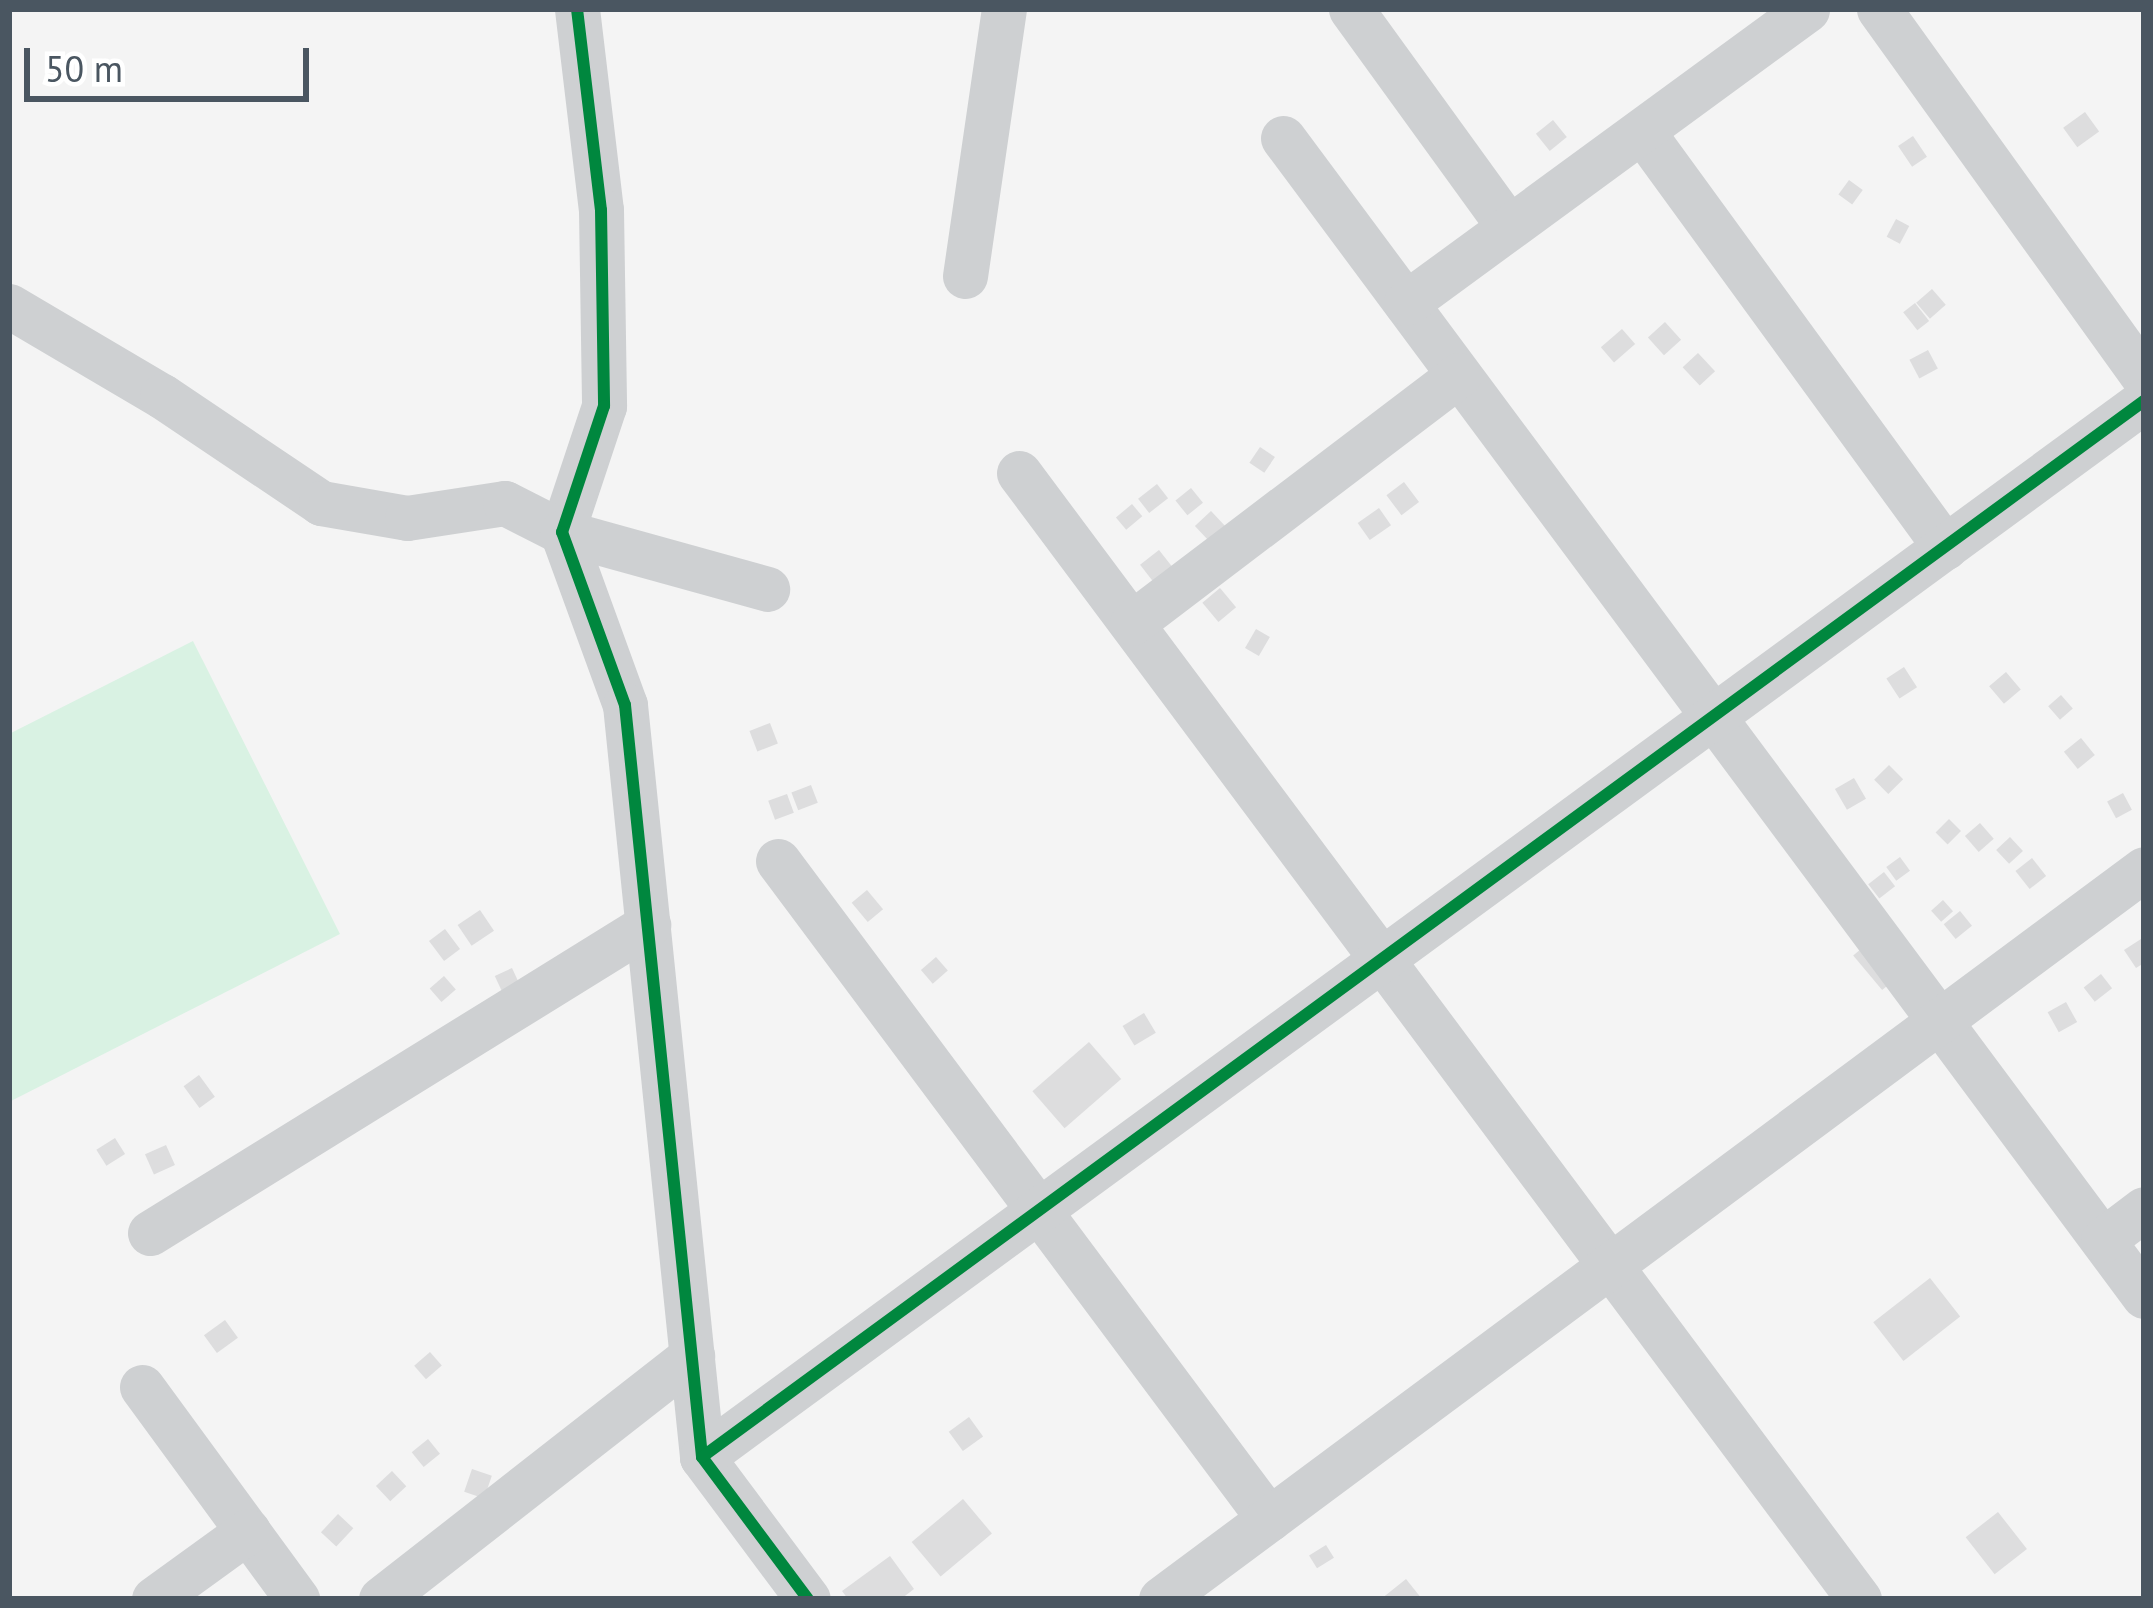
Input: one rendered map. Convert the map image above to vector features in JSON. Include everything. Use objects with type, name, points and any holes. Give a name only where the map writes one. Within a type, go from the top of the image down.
[{"type":"street","points":[[577,9],[601,210],[604,406],[562,532],[625,705],[702,1457],[808,1599]]},
{"type":"street","points":[[965,276],[1004,9]]},
{"type":"street","points":[[1351,9],[1509,227]]},
{"type":"street","points":[[1406,303],[1807,9]]},
{"type":"street","points":[[702,1457],[2140,407],[1879,9]]},
{"type":"street","points":[[1642,130],[1945,547]]},
{"type":"street","points":[[1282,138],[2144,1296]]},
{"type":"street","points":[[9,306],[162,396],[321,502],[407,518],[505,502],[562,532],[767,589]]},
{"type":"street","points":[[1132,623],[1459,375]]},
{"type":"street","points":[[1019,472],[1859,1599]]},
{"type":"street","points":[[778,861],[1269,1519]]},
{"type":"street","points":[[1161,1599],[2144,869]]},
{"type":"street","points":[[151,1233],[647,925]]},
{"type":"street","points":[[2103,1240],[2144,1209]]},
{"type":"street","points":[[381,1599],[692,1356]]},
{"type":"street","points":[[142,1387],[297,1599]]},
{"type":"street","points":[[154,1599],[248,1531]]},
{"type":"green space","points":[[193,641],[340,934],[9,1102],[9,734]]},
{"type":"building","points":[[2085,112],[2099,131],[2077,147],[2063,128]]},
{"type":"building","points":[[1553,120],[1567,137],[1550,151],[1536,134]]},
{"type":"building","points":[[1913,136],[1927,157],[1912,167],[1898,146]]},
{"type":"building","points":[[1849,180],[1863,190],[1852,205],[1838,195]]},
{"type":"building","points":[[1896,219],[1909,226],[1900,244],[1887,237]]},
{"type":"building","points":[[1932,289],[1946,305],[1930,319],[1916,303]]},
{"type":"building","points":[[1915,303],[1929,321],[1917,330],[1903,312]]},
{"type":"building","points":[[1665,322],[1681,340],[1664,355],[1648,337]]},
{"type":"building","points":[[1622,329],[1635,344],[1614,362],[1601,347]]},
{"type":"building","points":[[1928,350],[1938,369],[1919,378],[1909,360]]},
{"type":"building","points":[[1698,353],[1715,371],[1700,386],[1683,367]]},
{"type":"building","points":[[1260,447],[1275,457],[1264,473],[1249,463]]},
{"type":"building","points":[[1404,482],[1419,502],[1401,515],[1386,495]]},
{"type":"building","points":[[1157,484],[1168,498],[1149,513],[1138,499]]},
{"type":"building","points":[[1191,488],[1203,503],[1187,515],[1175,501]]},
{"type":"building","points":[[1132,504],[1142,516],[1126,530],[1116,517]]},
{"type":"building","points":[[1379,508],[1391,525],[1370,540],[1358,523]]},
{"type":"building","points":[[1211,511],[1226,527],[1210,542],[1195,526]]},
{"type":"building","points":[[1159,550],[1173,568],[1154,583],[1140,565]]},
{"type":"building","points":[[1220,588],[1236,607],[1218,622],[1202,603]]},
{"type":"building","points":[[1256,629],[1270,637],[1259,656],[1245,648]]},
{"type":"building","points":[[1904,667],[1917,687],[1899,699],[1886,678]]},
{"type":"building","points":[[2006,672],[2021,690],[2004,704],[1989,686]]},
{"type":"building","points":[[2061,695],[2073,709],[2060,720],[2048,706]]},
{"type":"building","points":[[770,723],[778,744],[757,751],[749,731]]},
{"type":"building","points":[[2081,738],[2095,755],[2078,769],[2064,752]]},
{"type":"building","points":[[1889,765],[1903,779],[1888,794],[1874,780]]},
{"type":"building","points":[[1854,778],[1866,799],[1847,810],[1835,789]]},
{"type":"building","points":[[811,785],[818,803],[798,810],[791,793]]},
{"type":"building","points":[[2123,793],[2132,810],[2116,818],[2107,801]]},
{"type":"building","points":[[787,794],[794,813],[775,820],[768,801]]},
{"type":"building","points":[[1949,819],[1961,831],[1948,844],[1936,832]]},
{"type":"building","points":[[1980,823],[1994,839],[1979,852],[1965,836]]},
{"type":"building","points":[[2010,837],[2023,851],[2009,864],[1996,850]]},
{"type":"building","points":[[1900,857],[1910,871],[1896,881],[1886,867]]},
{"type":"building","points":[[2032,858],[2046,876],[2030,889],[2015,871]]},
{"type":"building","points":[[1884,872],[1895,886],[1879,898],[1868,884]]},
{"type":"building","points":[[867,890],[883,909],[868,922],[852,903]]},
{"type":"building","points":[[1943,900],[1953,911],[1941,922],[1931,911]]},
{"type":"building","points":[[480,910],[494,931],[472,946],[458,925]]},
{"type":"building","points":[[1960,911],[1972,926],[1956,939],[1944,924]]},
{"type":"building","points":[[445,929],[460,949],[444,961],[429,941]]},
{"type":"building","points":[[2141,939],[2144,963],[2136,968],[2124,950]]},
{"type":"building","points":[[1867,944],[1896,978],[1882,990],[1853,956]]},
{"type":"building","points":[[936,957],[948,971],[933,984],[921,970]]},
{"type":"building","points":[[512,968],[520,985],[503,993],[495,976]]},
{"type":"building","points":[[2101,974],[2112,988],[2095,1002],[2084,988]]},
{"type":"building","points":[[444,976],[456,990],[441,1002],[430,988]]},
{"type":"building","points":[[2066,1002],[2077,1022],[2059,1032],[2048,1012]]},
{"type":"building","points":[[1144,1013],[1156,1033],[1134,1046],[1123,1026]]},
{"type":"building","points":[[1089,1042],[1121,1079],[1065,1128],[1032,1091]]},
{"type":"building","points":[[199,1075],[215,1097],[199,1108],[184,1086]]},
{"type":"building","points":[[115,1138],[125,1154],[106,1166],[96,1150]]},
{"type":"building","points":[[166,1145],[175,1165],[154,1174],[145,1154]]},
{"type":"building","points":[[1930,1278],[1960,1317],[1903,1361],[1873,1322]]},
{"type":"building","points":[[225,1320],[238,1338],[217,1353],[204,1335]]},
{"type":"building","points":[[430,1352],[442,1366],[426,1379],[414,1366]]},
{"type":"building","points":[[969,1417],[983,1436],[963,1451],[949,1432]]},
{"type":"building","points":[[428,1439],[440,1454],[424,1467],[412,1452]]},
{"type":"building","points":[[472,1469],[492,1476],[484,1499],[464,1492]]},
{"type":"building","points":[[392,1471],[406,1486],[390,1501],[376,1486]]},
{"type":"building","points":[[963,1499],[992,1533],[941,1577],[912,1542]]},
{"type":"building","points":[[1998,1512],[2027,1549],[1995,1574],[1966,1537]]},
{"type":"building","points":[[338,1514],[353,1528],[336,1547],[321,1532]]},
{"type":"building","points":[[1326,1545],[1334,1558],[1317,1568],[1309,1556]]},
{"type":"building","points":[[890,1556],[914,1589],[901,1599],[848,1599],[842,1591]]},
{"type":"building","points":[[1406,1579],[1422,1599],[1381,1599]]},
{"type":"cycle path","points":[[577,9],[601,210],[604,406],[562,532],[625,705],[702,1457],[808,1599]]},
{"type":"cycle path","points":[[702,1457],[2144,401]]}]
